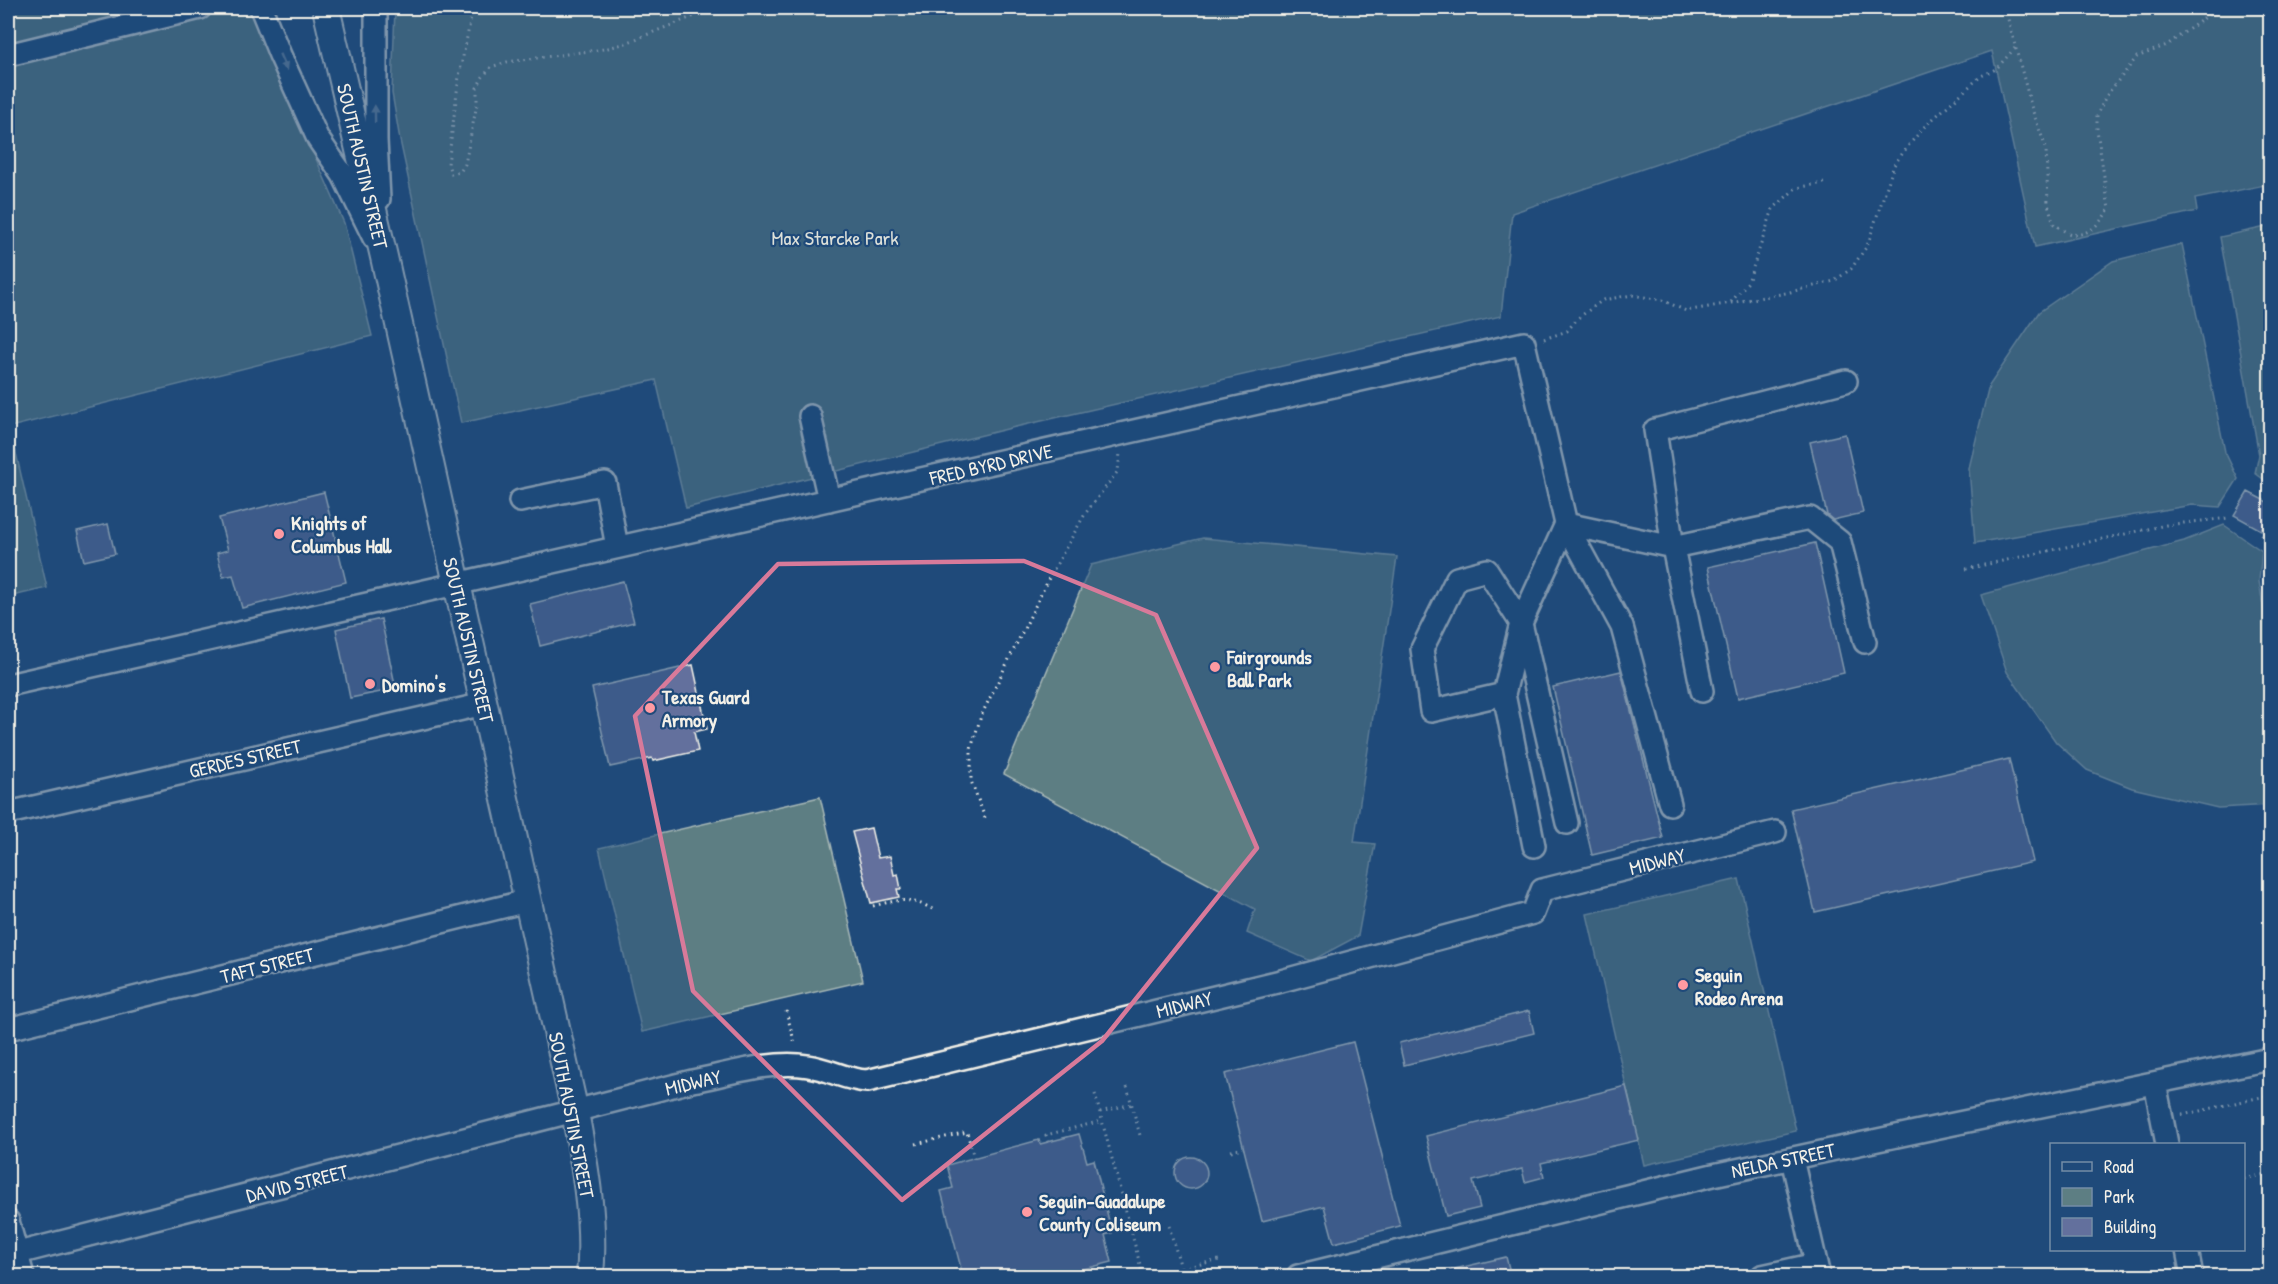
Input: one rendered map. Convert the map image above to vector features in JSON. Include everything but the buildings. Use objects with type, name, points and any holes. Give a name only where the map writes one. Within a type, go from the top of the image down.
[{"type":"main road","name":"SOUTH AUSTIN STREET","points":[[326,8],[575,1112],[587,1183],[592,1272]]},
{"type":"street","points":[[8,55],[200,8]]},
{"type":"street","points":[[261,8],[318,139],[343,175],[384,257]]},
{"type":"street","points":[[375,8],[376,159],[384,257]]},
{"type":"street","name":"FRED BYRD DRIVE","points":[[8,685],[1524,343],[1566,524]]},
{"type":"street","points":[[1702,691],[1673,547],[1655,430],[1846,381]]},
{"type":"street","points":[[810,416],[829,500]]},
{"type":"street","points":[[520,501],[604,483],[617,548]]},
{"type":"street","points":[[1566,524],[1673,547],[1810,518],[1840,542],[1865,642]]},
{"type":"street","points":[[1534,846],[1504,694],[1521,623],[1566,524]]},
{"type":"street","points":[[1566,524],[1622,627],[1670,804]]},
{"type":"street","points":[[1504,694],[1431,711],[1422,649],[1457,578],[1487,570],[1521,623],[1567,823]]},
{"type":"street","name":"GERDES STREET","points":[[8,813],[484,704]]},
{"type":"street","name":"MIDWAY","points":[[575,1112],[692,1081],[789,1064],[822,1068],[852,1080],[867,1081],[1281,981],[1533,913],[1542,890],[1775,832]]},
{"type":"street","name":"TAFT STREET","points":[[8,1029],[527,901]]},
{"type":"street","name":"NELDA STREET","points":[[1298,1276],[1713,1175],[2271,1059]]},
{"type":"street","points":[[2155,1083],[2166,1143]]},
{"type":"street","name":"DAVID STREET","points":[[18,1253],[575,1112]]},
{"type":"street","points":[[1762,1276],[1818,1270],[1792,1159]]},
{"type":"street","points":[[8,1221],[23,1276]]},
{"type":"street","points":[[2187,1251],[2192,1276]]},
{"type":"path","points":[[51,8],[53,19]]},
{"type":"path","points":[[473,8],[459,76],[448,164],[451,174],[460,172],[465,164],[477,104],[477,88],[491,67],[507,62],[604,49],[623,44],[715,8]]},
{"type":"path","points":[[2005,8],[2032,110],[2046,148],[2048,204],[2054,224],[2070,234],[2085,232],[2099,224],[2109,209],[2097,130],[2097,115],[2106,96],[2137,57],[2167,45],[2207,16],[2223,8]]},
{"type":"path","points":[[1550,338],[1567,331],[1578,318],[1603,300],[1632,295],[1662,300],[1686,311],[1786,293],[1834,280],[1851,269],[1867,246],[1894,165],[1908,146],[1924,126],[1981,76],[1996,69],[2014,48]]},
{"type":"path","points":[[1731,302],[1748,282],[1773,209],[1796,188],[1824,183]]},
{"type":"path","points":[[985,818],[971,781],[971,748],[981,716],[1050,576],[1085,514],[1118,471],[1120,457],[1118,436]]},
{"type":"path","points":[[1966,569],[2166,525],[2229,518]]},
{"type":"path","points":[[2262,534],[2271,584]]},
{"type":"path","points":[[873,906],[907,900],[922,903],[936,911]]},
{"type":"path","points":[[786,1011],[795,1045]]},
{"type":"path","points":[[1127,1087],[1141,1139]]},
{"type":"path","points":[[1095,1094],[1145,1276],[1219,1260]]},
{"type":"path","points":[[2162,1120],[2271,1095]]},
{"type":"path","points":[[1100,1112],[1132,1104]]},
{"type":"path","points":[[1048,1142],[1046,1135],[1102,1122]]},
{"type":"path","points":[[916,1144],[967,1132],[974,1158]]},
{"type":"path","points":[[1231,1151],[1244,1148]]},
{"type":"path","points":[[2245,1179],[2271,1173]]},
{"type":"path","points":[[1169,1226],[1181,1268]]},
{"type":"path","points":[[2257,1276],[2271,1267]]},
{"type":"highlighted area","points":[[1024,561],[1156,615],[1257,848],[1102,1041],[902,1200],[693,991],[635,716],[778,564]]},
{"type":"green space","points":[[8,8],[250,8],[344,223],[372,336],[10,427],[47,588],[8,597]]},
{"type":"green space","name":"Max Starcke Park","points":[[395,8],[2270,8],[2270,184],[2195,199],[2197,211],[2035,247],[1992,51],[1512,213],[1501,316],[1011,428],[686,508],[656,380],[461,423],[392,93]]},
{"type":"green space","points":[[2270,227],[2270,484],[2255,473],[2259,455],[2220,237]]},
{"type":"green space","points":[[2182,244],[2225,452],[2238,479],[2220,507],[2192,505],[1975,543],[1969,468],[1989,386],[2039,312],[2113,261]]},
{"type":"green space","points":[[2224,525],[2262,551],[2259,581],[2270,649],[2270,805],[2218,808],[2132,788],[2087,770],[2056,742],[2007,672],[1981,595],[2184,541]]},
{"type":"green space","name":"Fairgrounds Ball Park","points":[[1203,538],[1397,557],[1354,842],[1375,844],[1358,936],[1311,961],[1247,933],[1255,909],[1004,774],[1091,565]]},
{"type":"green space","points":[[820,797],[863,981],[642,1032],[599,848]]},
{"type":"green space","name":"Seguin Rodeo Arena","points":[[1739,879],[1796,1131],[1644,1165],[1587,914]]},
{"type":"place","name":"Knights of Columbus Hall","points":[[279,534]]},
{"type":"place","name":"Fairgrounds Ball Park","points":[[1215,667]]},
{"type":"place","name":"Domino's","points":[[370,684]]},
{"type":"place","name":"Texas Guard Armory","points":[[650,708]]},
{"type":"place","name":"Seguin Rodeo Arena","points":[[1683,985]]},
{"type":"place","name":"Seguin-Guadalupe County Coliseum","points":[[1027,1212]]}]
